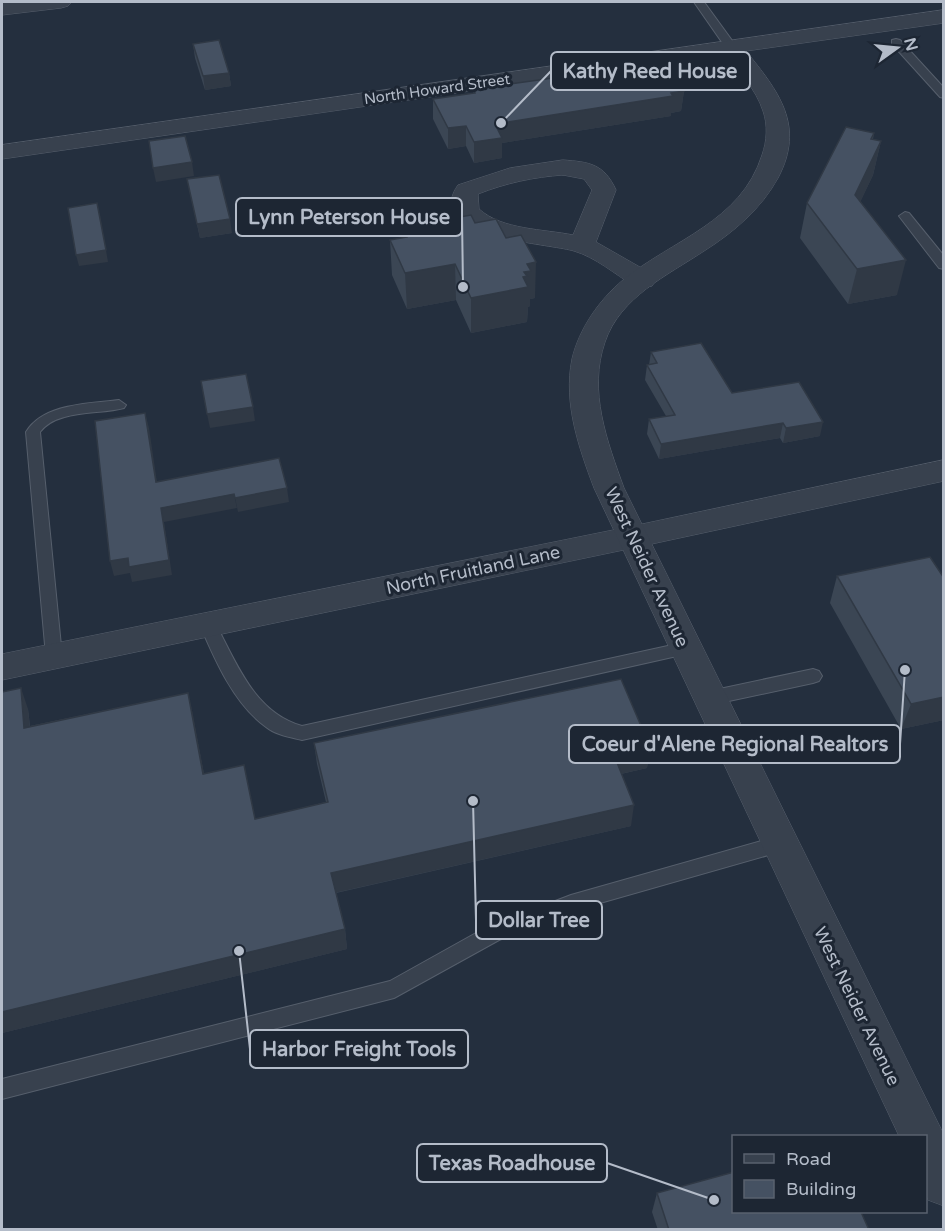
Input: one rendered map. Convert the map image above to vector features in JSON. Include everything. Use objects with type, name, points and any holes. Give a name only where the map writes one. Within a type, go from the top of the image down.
[{"type":"street","points":[[2,9],[61,2]]},
{"type":"street","name":"North Howard Street","points":[[2,152],[944,16]]},
{"type":"street","name":"West Neider Avenue","points":[[730,46],[772,103],[780,133],[773,168],[750,202],[717,231],[629,289],[610,311],[591,341],[584,379],[586,412],[592,443],[609,488],[920,1135]]},
{"type":"street","points":[[582,245],[604,190],[598,177],[589,171],[557,168],[538,170],[482,183],[467,190],[464,200],[468,213],[479,222],[534,237],[582,245],[643,280]]},
{"type":"street","name":"North Fruitland Lane","points":[[2,667],[633,537],[944,470]]},
{"type":"street","points":[[927,1148],[944,1184]]},
{"type":"lane","points":[[699,2],[730,46]]},
{"type":"lane","points":[[896,42],[944,95]]},
{"type":"lane","points":[[905,216],[944,265]]},
{"type":"lane","points":[[54,656],[33,432],[42,421],[56,416],[119,405]]},
{"type":"lane","points":[[208,625],[218,649],[255,703],[272,722],[285,729],[302,733],[686,648]]},
{"type":"lane","points":[[710,698],[813,676]]},
{"type":"lane","points":[[2,1089],[394,989],[492,934],[578,901],[779,844]]},
{"type":"building","points":[[219,40],[229,73],[203,76],[193,44]]},
{"type":"building","points":[[654,64],[658,69],[668,68],[684,91],[671,93],[673,96],[495,124],[502,138],[474,142],[466,126],[448,128],[433,99],[475,93],[473,89]]},
{"type":"building","points":[[846,127],[874,133],[871,139],[881,141],[855,195],[906,260],[857,269],[807,203]]},
{"type":"building","points":[[185,136],[192,162],[153,168],[149,141]]},
{"type":"building","points":[[219,175],[230,219],[197,224],[187,179]]},
{"type":"building","points":[[97,203],[106,250],[76,255],[68,208]]},
{"type":"building","points":[[471,215],[475,223],[496,219],[506,238],[521,235],[536,262],[527,264],[531,271],[524,272],[527,276],[523,277],[528,287],[471,298],[455,264],[405,273],[390,240],[407,237],[402,227]]},
{"type":"building","points":[[701,343],[732,393],[799,382],[823,422],[786,428],[783,423],[661,444],[649,419],[675,415],[647,365],[657,363],[651,352]]},
{"type":"building","points":[[246,374],[253,407],[207,414],[201,381]]},
{"type":"building","points":[[145,413],[156,482],[279,458],[287,488],[235,498],[234,494],[161,508],[169,560],[129,567],[128,558],[110,561],[95,421]]},
{"type":"building","points":[[930,557],[944,578],[944,697],[911,704],[837,576]]},
{"type":"building","points":[[621,679],[650,747],[614,755],[634,805],[331,873],[345,929],[2,1012],[2,692],[21,688],[24,728],[188,693],[203,774],[244,765],[255,819],[328,802],[314,743]]},
{"type":"building","points":[[732,1173],[732,1213],[861,1213],[869,1230],[669,1230],[657,1193]]},
{"type":"place","name":"Kathy Reed House","points":[[501,123]]},
{"type":"place","name":"Lynn Peterson House","points":[[463,287]]},
{"type":"place","name":"Coeur d'Alene Regional Realtors","points":[[905,670]]},
{"type":"place","name":"Dollar Tree","points":[[473,801]]},
{"type":"place","name":"Harbor Freight Tools","points":[[239,951]]},
{"type":"place","name":"Texas Roadhouse","points":[[714,1200]]}]
